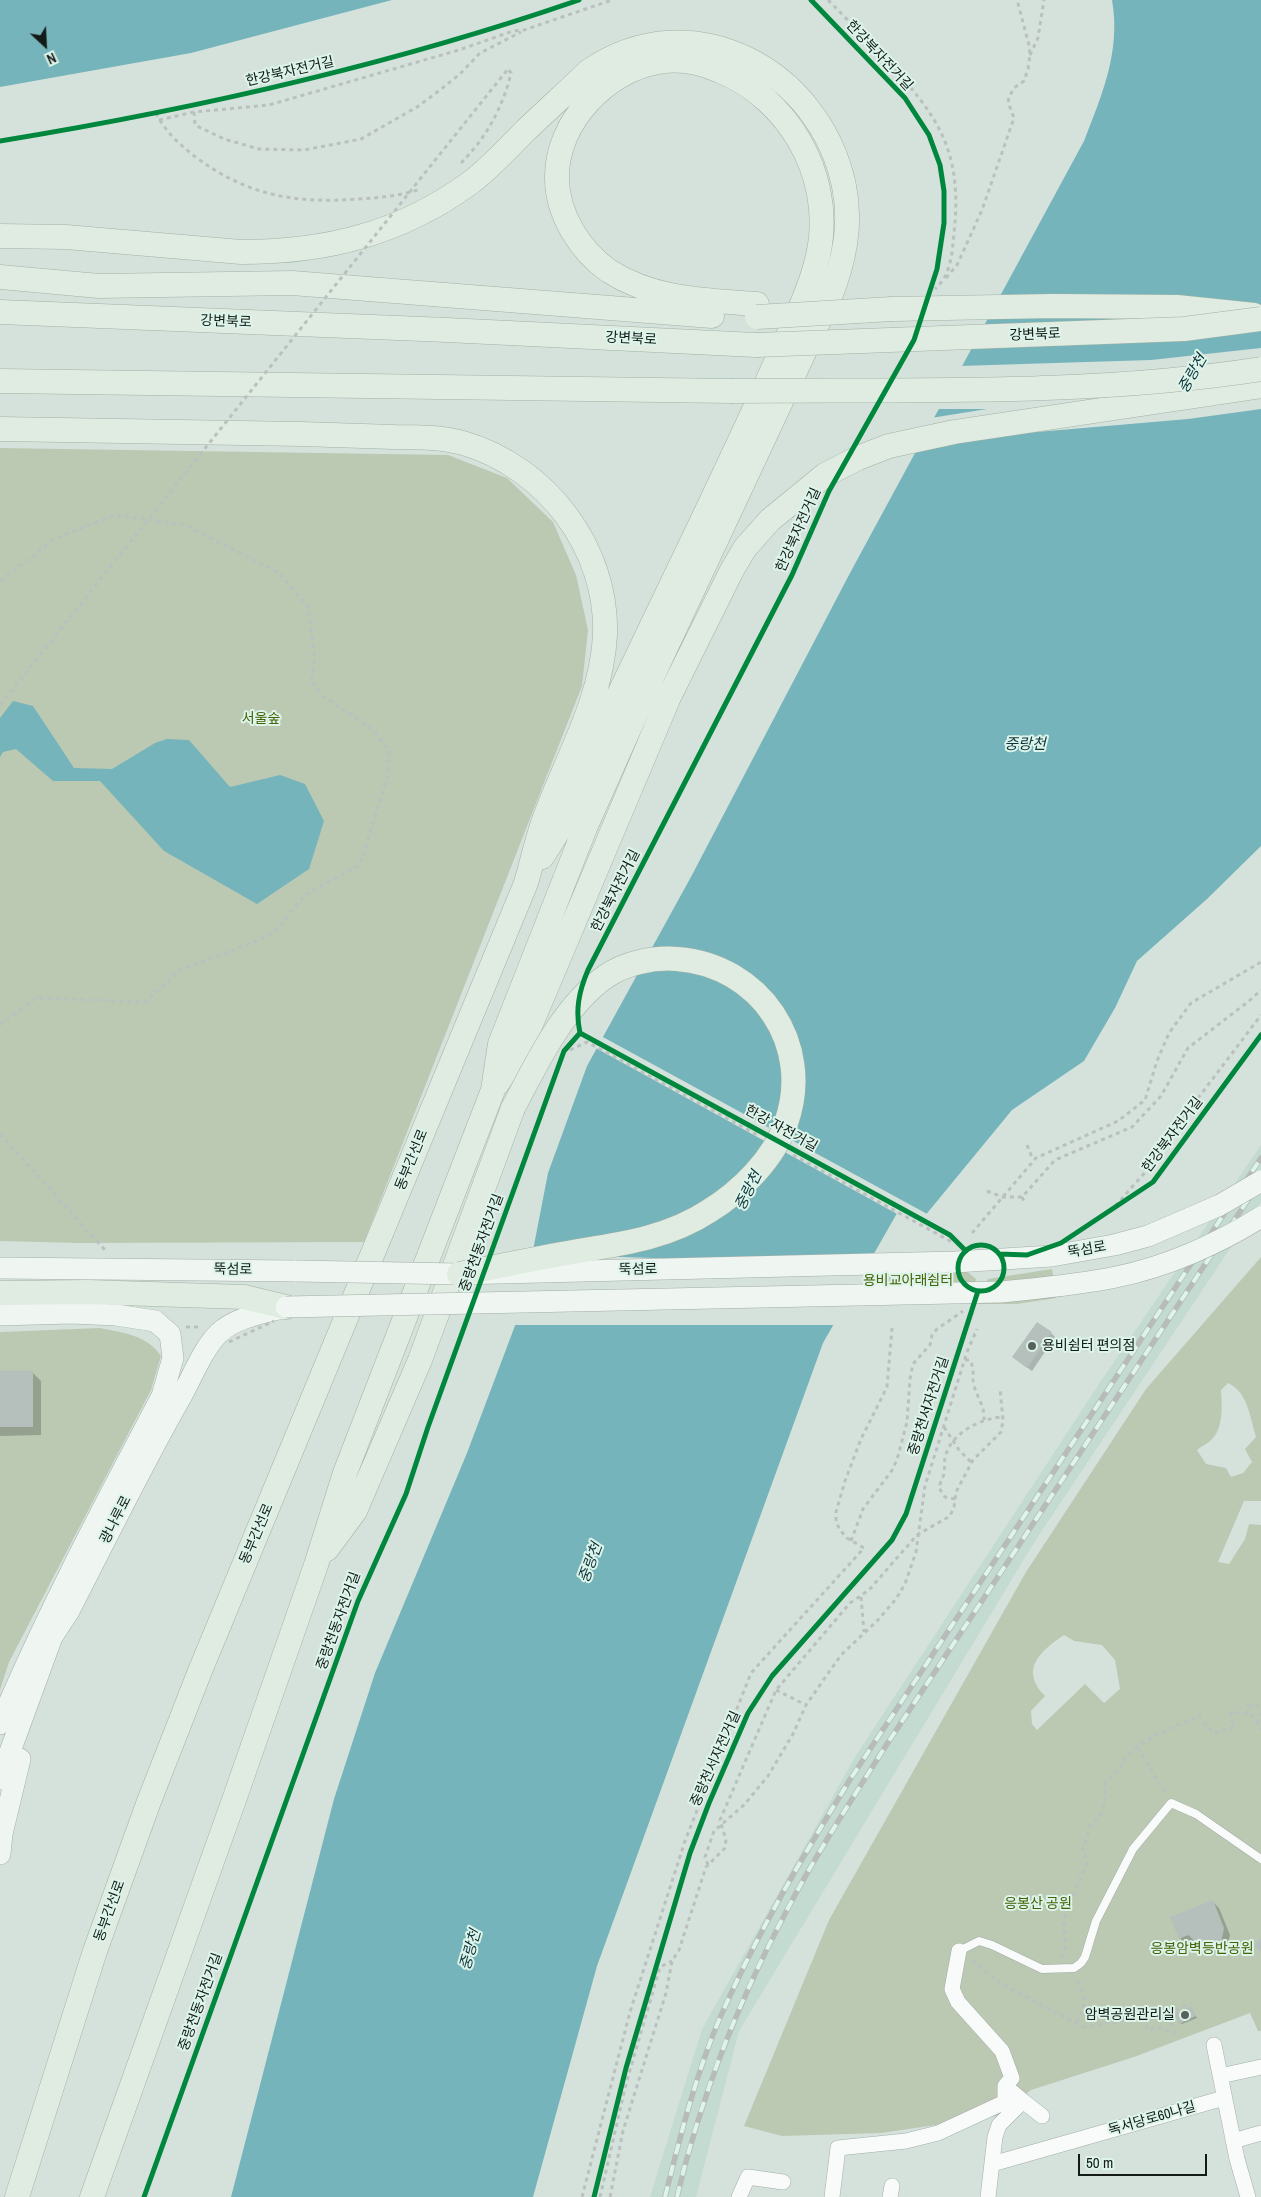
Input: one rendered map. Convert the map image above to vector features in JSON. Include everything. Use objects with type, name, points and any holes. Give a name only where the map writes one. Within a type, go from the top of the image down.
[{"type":"highway","points":[[0,236],[66,236],[258,252],[315,248],[362,237],[412,217],[470,183],[603,60],[633,46],[671,37],[690,38],[726,46],[760,63],[789,86],[815,118],[825,135],[840,170],[847,206],[846,243],[839,274],[657,666],[585,828],[500,1044],[493,1090],[345,1474],[316,1564],[92,2197]]},
{"type":"highway","points":[[526,883],[566,819],[612,709],[754,412],[812,279],[821,242],[821,208],[817,184],[810,161],[798,138],[783,117],[755,90],[736,78],[716,69],[681,61],[662,61],[646,65],[618,77],[594,96],[583,109],[566,135],[561,151],[556,178],[558,192],[575,236],[583,248],[607,269],[649,290],[686,299],[757,310]]},
{"type":"highway","points":[[0,277],[99,286],[292,283],[650,313],[757,310],[1177,307],[1261,318]]},
{"type":"highway","name":"강변북로","points":[[0,312],[448,330],[756,345],[1156,331],[1261,318]]},
{"type":"highway","points":[[0,382],[732,391],[1024,388],[1164,381],[1261,369]]},
{"type":"highway","points":[[0,399],[90,383]]},
{"type":"highway","points":[[493,1090],[520,1050],[669,696],[732,570],[745,548],[770,520],[825,475],[858,458],[889,446],[954,432],[1261,386]]},
{"type":"highway","points":[[0,429],[332,435],[432,439],[461,443],[490,453],[518,468],[542,488],[564,512],[584,542],[597,573],[604,605],[605,635],[593,699],[546,813],[526,883]]},
{"type":"highway","name":"동부간선로","points":[[17,2197],[92,1960],[148,1804],[200,1671],[526,883]]},
{"type":"highway","points":[[316,1564],[355,1511],[420,1360],[513,1108],[550,1041],[571,1011],[591,988],[606,976],[623,968],[657,958],[705,963],[719,968],[746,984],[758,994],[777,1020],[789,1047],[794,1076],[791,1109],[786,1126],[761,1164],[741,1186],[710,1211],[674,1229],[635,1241],[459,1274]]},
{"type":"highway","points":[[0,1293],[88,1292],[244,1298],[286,1307]]},
{"type":"main road","name":"뚝섬로","points":[[0,1268],[122,1268],[459,1274],[955,1262],[1052,1256],[1105,1247],[1148,1236],[1220,1205],[1261,1181]]},
{"type":"main road","points":[[0,1315],[72,1313],[117,1306],[286,1307],[1001,1292],[1082,1283],[1116,1277],[1154,1267],[1214,1242],[1261,1217]]},
{"type":"main road","name":"광나루로","points":[[0,1779],[52,1637],[69,1611],[170,1416],[218,1333],[243,1319],[286,1307]]},
{"type":"main road","name":"광나루로","points":[[0,1724],[56,1598],[162,1396],[173,1358],[170,1334],[155,1321],[116,1315],[72,1313]]},
{"type":"main road","points":[[0,1854],[15,1776],[69,1611]]},
{"type":"street","points":[[832,2197],[838,2148],[906,2141],[938,2133],[1005,2102],[1005,2086],[1012,2078],[1002,2052],[958,2002],[952,1989],[959,1951]]},
{"type":"street","points":[[1214,2046],[1233,2141],[1248,2197]]},
{"type":"street","points":[[1220,2076],[1261,2066]]},
{"type":"street","points":[[1005,2086],[1042,2116]]},
{"type":"street","name":"독서당로60나길","points":[[992,2164],[1224,2098]]},
{"type":"street","points":[[988,2197],[999,2125],[1023,2101]]},
{"type":"street","points":[[1233,2141],[1261,2133]]},
{"type":"street","points":[[739,2197],[748,2177],[783,2182]]},
{"type":"lane","points":[[959,1951],[979,1941],[992,1945],[1042,1969],[1074,1968],[1085,1957],[1096,1921],[1133,1849],[1172,1803],[1196,1814],[1261,1860]]},
{"type":"path","points":[[194,112],[195,125],[239,144],[259,149],[304,150],[361,139],[416,107],[460,74],[480,53],[524,30],[612,0]]},
{"type":"path","points":[[828,0],[921,98],[945,140],[953,170],[956,205],[953,250],[944,281]]},
{"type":"path","points":[[1017,0],[1025,26],[1030,55]]},
{"type":"path","points":[[929,294],[944,281],[957,265],[982,210],[1014,118],[1008,102],[1009,97],[1014,88],[1024,81],[1030,55],[1040,28],[1044,0]]},
{"type":"path","points":[[159,120],[194,112],[269,105],[459,50],[513,31],[524,30]]},
{"type":"path","points":[[0,705],[508,69],[511,73],[508,85],[492,122],[471,152],[457,166]]},
{"type":"path","points":[[148,115],[165,111]]},
{"type":"path","points":[[156,113],[159,120],[178,142],[216,172],[242,185],[271,195],[306,200],[336,200],[403,194],[422,188]]},
{"type":"path","points":[[929,294],[934,277]]},
{"type":"path","points":[[0,581],[56,538],[115,515],[185,525],[279,573],[308,607],[315,658],[311,681],[323,696],[375,731],[389,752],[388,775],[360,865],[306,894],[275,931],[257,941],[180,970],[146,1002],[36,998],[0,1025]]},
{"type":"path","points":[[972,1234],[1036,1158],[1118,1120],[1145,1100],[1156,1061],[1169,1032],[1191,1003],[1261,962]]},
{"type":"path","points":[[987,1191],[1002,1198],[1022,1197],[1055,1160],[1132,1128],[1161,1096],[1188,1048],[1261,990]]},
{"type":"path","points":[[1110,1212],[1156,1160],[1180,1122],[1261,1016]]},
{"type":"path","points":[[564,1051],[571,1042]]},
{"type":"path","points":[[570,1050],[587,1042],[767,1137]]},
{"type":"path","points":[[0,1134],[122,1268]]},
{"type":"path","points":[[1027,1145],[1033,1161]]},
{"type":"path","points":[[793,1152],[956,1242]]},
{"type":"path","points":[[1022,1197],[1026,1203]]},
{"type":"path","points":[[1103,1217],[1131,1198]]},
{"type":"path","points":[[851,1541],[863,1509],[893,1469],[898,1456],[908,1422],[910,1379],[913,1364],[930,1345],[932,1334],[937,1328],[957,1317],[969,1306]]},
{"type":"path","points":[[582,2197],[630,2012],[685,1841],[751,1672],[864,1548],[851,1541],[840,1530],[836,1522],[836,1512],[845,1480],[861,1439],[887,1388],[892,1328]]},
{"type":"path","points":[[708,1865],[705,1857],[712,1836],[744,1805],[768,1776],[779,1760],[806,1706],[841,1655],[896,1599],[905,1584],[916,1552],[925,1486],[964,1360],[977,1329]]},
{"type":"path","points":[[964,1360],[970,1360],[975,1371],[973,1380],[985,1411],[984,1420]]},
{"type":"path","points":[[610,2197],[624,2131],[666,1994],[672,1961],[679,1950],[706,1867],[725,1848],[726,1840],[720,1820],[776,1690],[850,1603],[869,1590],[917,1535],[950,1516],[960,1484],[972,1463],[1001,1432],[1003,1417],[1000,1389]]},
{"type":"path","points":[[955,1498],[945,1497],[939,1488],[945,1471],[945,1458],[953,1442],[968,1428],[984,1420],[1003,1417]]},
{"type":"path","points":[[944,1426],[953,1442],[972,1463]]},
{"type":"path","points":[[861,1597],[864,1632]]},
{"type":"path","points":[[776,1690],[806,1706]]},
{"type":"path","points":[[1247,1714],[1248,1706],[1256,1704],[1261,1709]]},
{"type":"path","points":[[1054,1968],[1065,1949],[1064,1918],[1087,1863],[1083,1850],[1090,1827],[1102,1813],[1105,1799],[1105,1782],[1117,1775],[1128,1754],[1199,1716],[1214,1733],[1234,1727],[1230,1712],[1252,1715],[1261,1729]]},
{"type":"path","points":[[1258,1724],[1261,1713]]},
{"type":"path","points":[[1138,1748],[1172,1803]]},
{"type":"path","points":[[959,1951],[1002,1984],[1083,2027],[1117,2022],[1138,2014],[1150,2031],[1156,2026],[1175,2032],[1166,2014],[1191,2004]]},
{"type":"path","points":[[594,2197],[626,2068],[658,1961]]},
{"type":"path","points":[[600,2197],[626,2084],[660,1967],[672,1961]]},
{"type":"path","points":[[1074,1968],[1086,2003],[1076,2022]]},
{"type":"shaded area","points":[[1261,1145],[1261,1202],[1035,1541],[739,2031],[696,2197],[650,2197],[702,2029],[855,1757],[1097,1387]]},
{"type":"green space","name":"서울숲","points":[[0,448],[448,455],[507,478],[553,522],[576,575],[588,630],[582,686],[364,1242],[78,1243],[0,1241]]},
{"type":"green space","name":"용비교아래쉼터","points":[[898,1257],[965,1270],[976,1279],[969,1303],[861,1304]]},
{"type":"green space","name":"응봉산 공원","points":[[1261,1257],[1261,1501],[1244,1501],[1218,1562],[1229,1564],[1245,1539],[1249,1524],[1261,1525],[1261,2031],[1258,2031],[1250,2013],[1134,2057],[1031,2090],[997,2116],[881,2133],[782,2136],[744,2126],[829,1920],[1026,1572],[1146,1389]],"holes":[[[1228,1383],[1235,1387],[1244,1399],[1256,1437],[1245,1449],[1252,1462],[1243,1473],[1231,1477],[1226,1468],[1206,1464],[1197,1450],[1210,1441],[1218,1430],[1221,1417],[1221,1390]],[[1064,1635],[1074,1641],[1102,1645],[1115,1660],[1120,1689],[1104,1703],[1085,1684],[1037,1730],[1032,1724],[1031,1711],[1045,1696],[1037,1687],[1033,1669],[1041,1654]]]},
{"type":"green space","name":"용비교아래쉼터","points":[[1052,1269],[1056,1298],[1017,1304],[978,1304],[988,1279]]},
{"type":"green space","points":[[100,1328],[142,1339],[149,1343],[161,1356],[151,1390],[9,1662],[0,1690],[0,1332]]},
{"type":"water","points":[[0,0],[392,0],[191,53],[0,87]]},
{"type":"water","name":"중랑천","points":[[1112,0],[1261,0],[1261,846],[1207,899],[1137,961],[1115,1008],[1084,1061],[1012,1110],[924,1217],[900,1208],[823,1343],[597,1966],[533,2197],[231,2197],[334,1799],[375,1673],[467,1453],[522,1307],[548,1173],[587,1066],[692,875],[850,573],[1084,141],[1103,90],[1112,55],[1114,19]]},
{"type":"water","points":[[13,701],[33,706],[74,768],[112,769],[155,743],[167,739],[189,740],[230,787],[280,775],[305,784],[324,821],[309,869],[257,904],[164,851],[100,781],[53,781],[16,749],[3,752],[0,757],[0,718]]},
{"type":"pier","points":[[1261,348],[1261,409],[1188,419],[967,438],[917,445],[931,418],[987,409],[936,409],[959,366],[1151,360]]},
{"type":"pier","points":[[601,1036],[929,1215],[924,1219],[901,1211],[899,1215],[594,1047]]},
{"type":"pier","points":[[530,1254],[653,1258],[874,1258],[836,1325],[513,1325],[520,1306]]},
{"type":"building","points":[[1037,1322],[1052,1332],[1027,1368],[1012,1357]]},
{"type":"building","points":[[0,1371],[33,1371],[33,1427],[0,1427]]},
{"type":"building","points":[[1213,1900],[1224,1928],[1221,1943],[1204,1949],[1188,1935],[1179,1939],[1170,1917]]},
{"type":"building","points":[[1261,1938],[1261,1952],[1254,1945]]},
{"type":"building","name":"암벽공원관리실","points":[[1191,2006],[1196,2016],[1179,2024],[1175,2013]]},
{"type":"railway","points":[[665,2197],[695,2085],[710,2042],[748,1957],[798,1866],[851,1778],[1261,1158]]},
{"type":"railway","points":[[677,2197],[697,2123],[736,2016],[768,1947],[810,1869],[887,1744],[1261,1180]]},
{"type":"cycle path","name":"한강북자전거길","points":[[0,141],[147,115],[293,83],[437,45],[579,0]]},
{"type":"cycle path","name":"한강북자전거길","points":[[580,1033],[579,1001],[582,985],[588,970],[792,575],[829,491],[914,340],[937,269],[944,223],[944,191],[940,165],[929,135],[905,98],[811,0]]},
{"type":"cycle path","name":"한강 자전거길","points":[[580,1033],[950,1235],[966,1251]]},
{"type":"cycle path","name":"중랑천동자전거길","points":[[144,2197],[358,1601],[406,1494],[428,1427],[564,1051],[580,1033]]},
{"type":"cycle path","name":"한강북자전거길","points":[[1000,1254],[1027,1255],[1061,1243],[1153,1182],[1261,1035]]},
{"type":"cycle path","points":[[981,1245],[994,1249],[1000,1255],[1004,1268],[1000,1281],[994,1287],[981,1291],[968,1287],[962,1281],[958,1268],[962,1255],[968,1249],[981,1245]]},
{"type":"cycle path","name":"중랑천서자전거길","points":[[594,2197],[626,2068],[690,1853],[709,1803],[748,1713],[772,1676],[892,1540],[906,1514],[978,1291]]},
{"type":"place","name":"용비쉼터 편의점","points":[[1032,1346]]},
{"type":"place","name":"암벽공원관리실","points":[[1185,2015]]},
{"type":"park label","name":"응봉암벽등반공원","points":[[1202,1949]]}]
